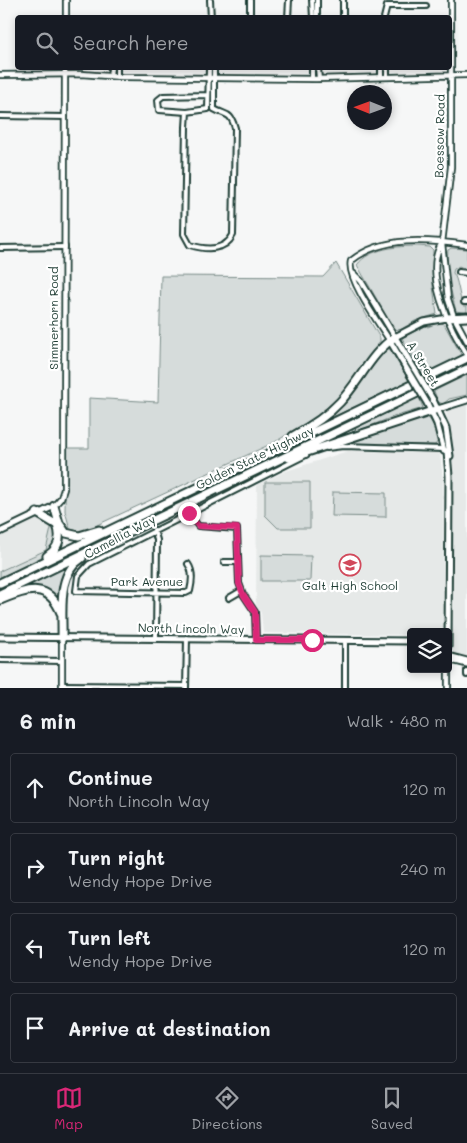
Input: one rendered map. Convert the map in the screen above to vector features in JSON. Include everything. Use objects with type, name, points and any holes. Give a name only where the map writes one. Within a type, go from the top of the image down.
[{"type":"highway","points":[[451,318],[467,317]]},
{"type":"highway","points":[[243,465],[303,430],[333,409],[392,339]]},
{"type":"highway","name":"Golden State Highway","points":[[0,583],[467,358]]},
{"type":"highway","name":"Golden State Highway","points":[[0,594],[467,369]]},
{"type":"highway","points":[[256,470],[434,410]]},
{"type":"highway","points":[[52,507],[63,530],[75,536],[87,535],[135,517]]},
{"type":"highway","points":[[23,571],[56,550],[60,538],[52,507]]},
{"type":"highway","points":[[37,513],[57,525]]},
{"type":"highway","points":[[62,638],[64,583],[68,570],[78,561],[124,534]]},
{"type":"highway","points":[[0,600],[26,590],[39,590],[55,599],[62,615]]},
{"type":"main road","points":[[392,339],[424,322],[451,318]]},
{"type":"main road","name":"A Street","points":[[392,339],[416,370],[433,400],[449,476]]},
{"type":"main road","name":"A Street","points":[[392,339],[427,403],[446,428],[450,447],[448,628]]},
{"type":"main road","points":[[434,410],[467,400]]},
{"type":"main road","points":[[0,532],[52,507]]},
{"type":"main road","name":"North Lincoln Way","points":[[0,637],[407,641]]},
{"type":"main road","points":[[452,657],[467,662]]},
{"type":"street","points":[[66,0],[66,15]]},
{"type":"street","points":[[210,0],[211,15]]},
{"type":"street","points":[[250,0],[250,15]]},
{"type":"street","points":[[288,15],[289,0]]},
{"type":"street","points":[[312,0],[313,15]]},
{"type":"street","points":[[317,0],[317,15]]},
{"type":"street","points":[[343,0],[343,15]]},
{"type":"street","name":"Boessow Road","points":[[451,0],[451,15]]},
{"type":"street","points":[[385,15],[388,6],[426,6]]},
{"type":"street","name":"Simmerhorn Road","points":[[52,507],[61,498],[64,489],[65,70]]},
{"type":"street","points":[[110,76],[111,70]]},
{"type":"street","points":[[117,77],[118,70]]},
{"type":"street","points":[[187,112],[184,234],[190,245],[199,248],[222,247],[229,244],[233,235],[235,128],[232,118],[225,112],[214,109],[209,70]]},
{"type":"street","points":[[208,95],[163,96],[158,100],[159,110],[187,112],[208,110],[208,95],[213,70]]},
{"type":"street","points":[[312,70],[312,79]]},
{"type":"street","points":[[318,70],[319,79]]},
{"type":"street","points":[[382,70],[384,76]]},
{"type":"street","points":[[384,76],[386,70]]},
{"type":"street","name":"Boessow Road","points":[[451,70],[451,167],[442,243],[446,290],[451,318]]},
{"type":"street","points":[[0,75],[65,74],[117,77],[319,79],[467,75]]},
{"type":"street","points":[[0,116],[66,117]]},
{"type":"street","name":"A Street","points":[[392,339],[361,281],[352,272],[350,265],[354,258],[390,243],[442,243]]},
{"type":"street","points":[[442,243],[467,245]]},
{"type":"street","points":[[0,248],[65,247]]},
{"type":"street","points":[[459,272],[467,273]]},
{"type":"street","points":[[451,318],[467,341]]},
{"type":"street","points":[[451,318],[462,347],[467,354]]},
{"type":"street","name":"Camellia Way","points":[[76,591],[78,576],[85,566],[154,530],[321,450],[343,446],[443,449]]},
{"type":"street","points":[[189,513],[198,526],[237,528],[239,584],[255,612],[256,640]]},
{"type":"street","points":[[154,530],[157,540],[156,638]]},
{"type":"street","points":[[224,562],[238,562]]},
{"type":"street","name":"Park Avenue","points":[[76,591],[190,591],[191,569],[188,564]]},
{"type":"street","points":[[229,598],[242,591]]},
{"type":"street","points":[[62,638],[62,686],[186,687],[186,638]]},
{"type":"street","points":[[345,688],[346,640]]},
{"type":"street","points":[[0,660],[62,661]]},
{"type":"street","points":[[448,673],[448,688]]},
{"type":"shaded area","points":[[417,246],[430,247],[433,250],[433,287],[437,314],[415,321],[400,330],[394,329],[357,265],[369,255],[385,249]]},
{"type":"shaded area","points":[[451,248],[467,249],[467,270],[459,266],[454,269],[453,273],[463,306],[467,306],[467,313],[456,311],[452,296],[447,266],[448,250]]},
{"type":"shaded area","points":[[336,263],[380,338],[380,344],[337,399],[314,418],[275,442],[82,532],[70,529],[65,511],[66,448],[89,448],[89,398],[158,402],[161,276],[323,277]]},
{"type":"shaded area","points":[[438,322],[444,324],[462,356],[424,374],[402,338],[425,326],[428,327]]},
{"type":"shaded area","points":[[386,349],[390,349],[409,381],[335,416],[334,413],[348,399]]},
{"type":"shaded area","points":[[467,375],[467,395],[449,399],[443,404],[438,402],[434,391]]},
{"type":"shaded area","points":[[419,397],[423,408],[390,418],[353,433],[352,430]]},
{"type":"shaded area","points":[[467,403],[467,659],[455,656],[452,652],[453,468],[452,437],[446,413],[450,408]]},
{"type":"shaded area","points":[[425,416],[433,423],[438,441],[435,445],[352,445],[330,448]]},
{"type":"shaded area","name":"Galt High School","points":[[348,451],[437,452],[440,454],[443,481],[444,628],[407,628],[407,635],[263,633],[261,613],[256,604],[257,485],[286,471]]},
{"type":"shaded area","points":[[265,482],[310,482],[310,528],[278,528],[265,515]]},
{"type":"shaded area","points":[[333,492],[386,493],[386,517],[332,516]]},
{"type":"shaded area","points":[[38,518],[52,524],[46,550],[0,571],[0,537],[32,519]]},
{"type":"shaded area","points":[[52,524],[57,533],[56,542],[50,550],[30,564],[0,577],[0,571],[46,550]]},
{"type":"shaded area","points":[[261,555],[311,556],[310,581],[261,581]]},
{"type":"shaded area","points":[[63,568],[65,572],[62,582],[61,608],[31,584]]},
{"type":"place","name":"Galt High School","points":[[350,565]]},
{"type":"route","points":[[189,513],[194,522],[201,527],[237,528],[239,584],[243,594],[254,608],[256,640],[312,640]]}]
